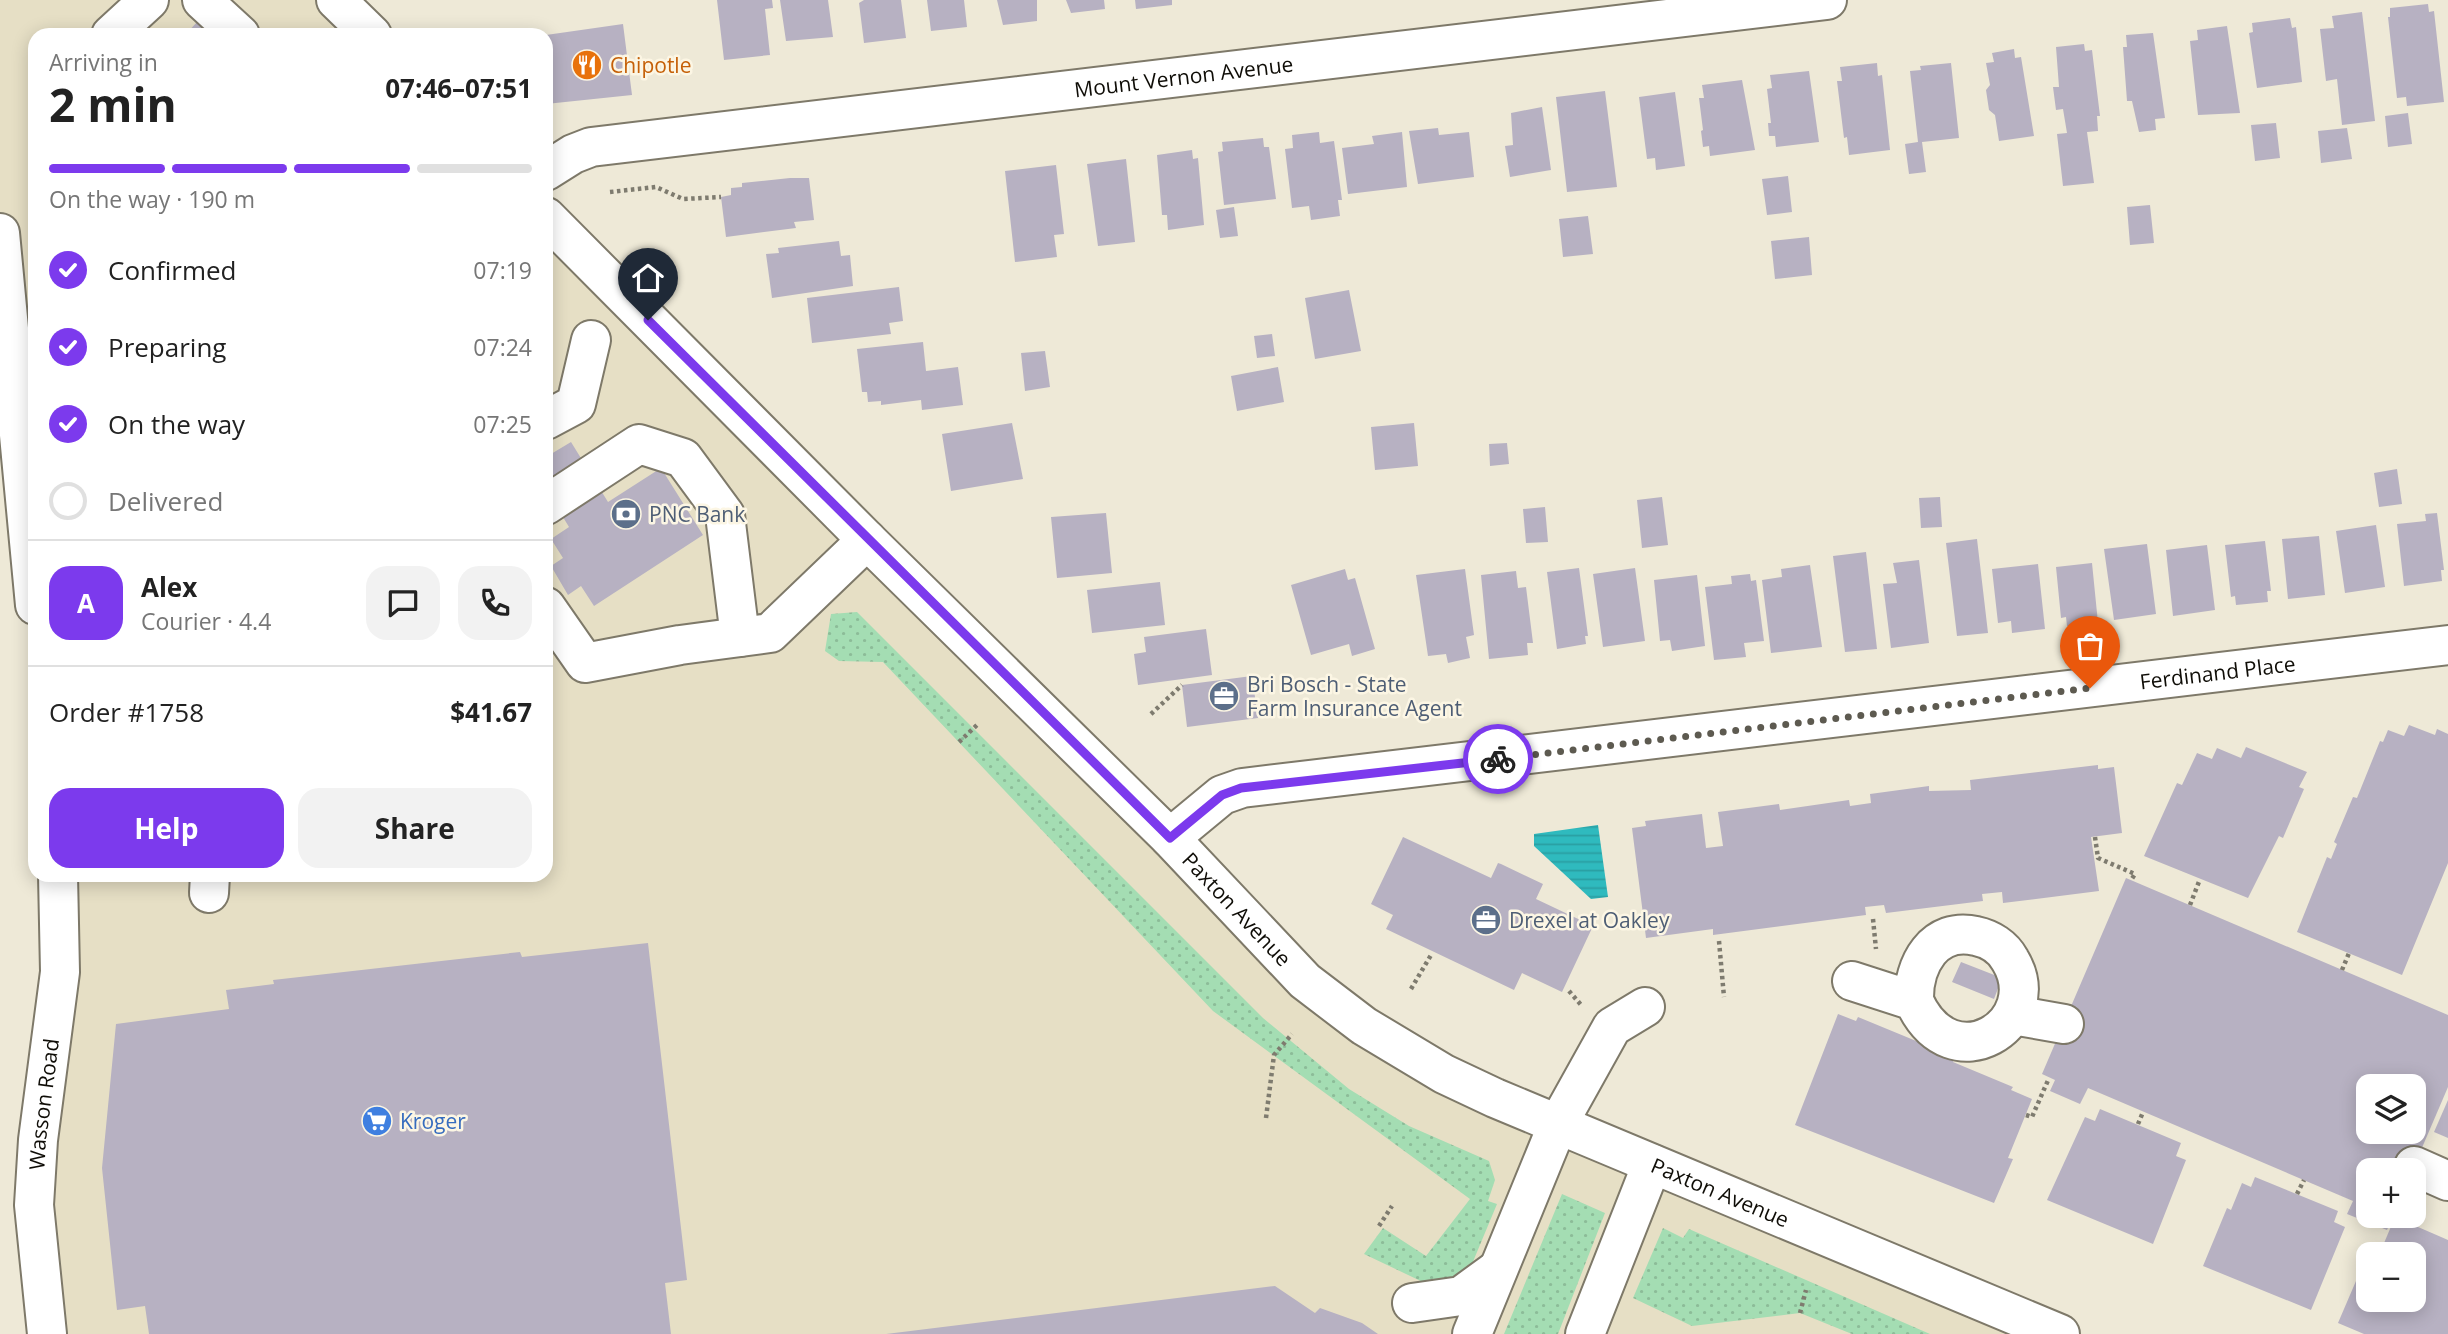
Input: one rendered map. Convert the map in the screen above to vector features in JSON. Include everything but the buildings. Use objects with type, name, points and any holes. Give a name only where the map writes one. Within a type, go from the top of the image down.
[{"type":"street","points":[[202,0],[232,28]]},
{"type":"street","points":[[337,0],[365,28]]},
{"type":"street","name":"Mount Vernon Avenue","points":[[553,166],[573,153],[591,147],[1764,4],[1827,0]]},
{"type":"street","name":"Paxton Avenue","points":[[553,224],[867,540],[1170,838],[1322,996],[1364,1026],[1444,1074],[1652,1164],[1988,1319],[2060,1334]]},
{"type":"street","points":[[0,233],[24,374],[28,458]]},
{"type":"street","points":[[553,416],[576,404],[591,340]]},
{"type":"street","points":[[553,500],[639,444],[683,458],[725,515],[740,637]]},
{"type":"street","points":[[553,617],[585,663],[770,633],[867,540]]},
{"type":"street","name":"Ferdinand Place","points":[[1170,838],[1222,795],[1241,788],[2448,645]]},
{"type":"street","name":"Wasson Road","points":[[47,1334],[34,1205],[38,1140],[60,972],[58,882]]},
{"type":"street","points":[[1975,935],[1992,941],[2007,954],[2016,970],[2020,988],[2013,1014],[2001,1029],[1985,1039],[1967,1042],[1951,1040],[1934,1032],[1921,1018],[1913,1001],[1913,982],[1918,964],[1929,949],[1945,939],[1975,935]]},
{"type":"street","points":[[1852,981],[1913,1001]]},
{"type":"street","points":[[1472,1334],[1559,1124],[1612,1027],[1645,1007]]},
{"type":"street","points":[[2013,1014],[2064,1024]]},
{"type":"street","points":[[1586,1334],[1652,1164]]},
{"type":"street","points":[[1412,1303],[1461,1296],[1499,1269]]},
{"type":"path","points":[[610,192],[656,187],[683,199],[721,197]]},
{"type":"path","points":[[1151,714],[1182,685]]},
{"type":"path","points":[[959,742],[977,725]]},
{"type":"path","points":[[2095,837],[2098,858],[2135,874],[2131,880]]},
{"type":"path","points":[[2190,905],[2200,879]]},
{"type":"path","points":[[1873,919],[1876,952]]},
{"type":"path","points":[[1719,941],[1724,997]]},
{"type":"path","points":[[2342,970],[2349,953]]},
{"type":"path","points":[[1411,989],[1431,955]]},
{"type":"path","points":[[1266,1118],[1273,1055],[1292,1034]]},
{"type":"path","points":[[2026,1115],[2032,1118],[2049,1078]]},
{"type":"path","points":[[2138,1124],[2143,1112]]},
{"type":"path","points":[[2297,1194],[2304,1180]]},
{"type":"path","points":[[1380,1226],[1392,1206]]},
{"type":"path","points":[[1800,1313],[1806,1290]]},
{"type":"shaded area","points":[[0,0],[336,0],[365,28],[28,28],[28,531],[0,233]]},
{"type":"shaded area","points":[[553,224],[1364,1026],[2060,1334],[47,1334],[58,882],[553,882]]},
{"type":"green space","points":[[857,612],[1263,1018],[1349,1089],[1409,1126],[1489,1161],[1495,1180],[1488,1201],[1497,1204],[1472,1264],[1460,1278],[1427,1284],[1364,1254],[1383,1228],[1426,1256],[1470,1199],[1213,1011],[883,662],[839,661],[825,651],[831,614]]},
{"type":"green space","points":[[1562,1194],[1605,1213],[1558,1334],[1504,1334]]},
{"type":"green space","points":[[1663,1228],[1683,1238],[1689,1229],[1930,1334],[1852,1334],[1800,1313],[1692,1326],[1633,1298]]},
{"type":"water","points":[[1598,825],[1608,897],[1591,899],[1534,846],[1534,834]]},
{"type":"way so far","points":[[1498,759],[2090,688]]},
{"type":"place","name":"Chipotle","points":[[587,65]]},
{"type":"place","name":"PNC Bank","points":[[626,514]]},
{"type":"place","name":"Bri Bosch - State Farm Insurance Agent","points":[[1224,696]]},
{"type":"place","name":"Drexel at Oakley","points":[[1486,920]]},
{"type":"place","name":"Kroger","points":[[377,1121]]},
{"type":"route","points":[[648,320],[1170,838],[1222,795],[1241,788],[1498,759]]}]
